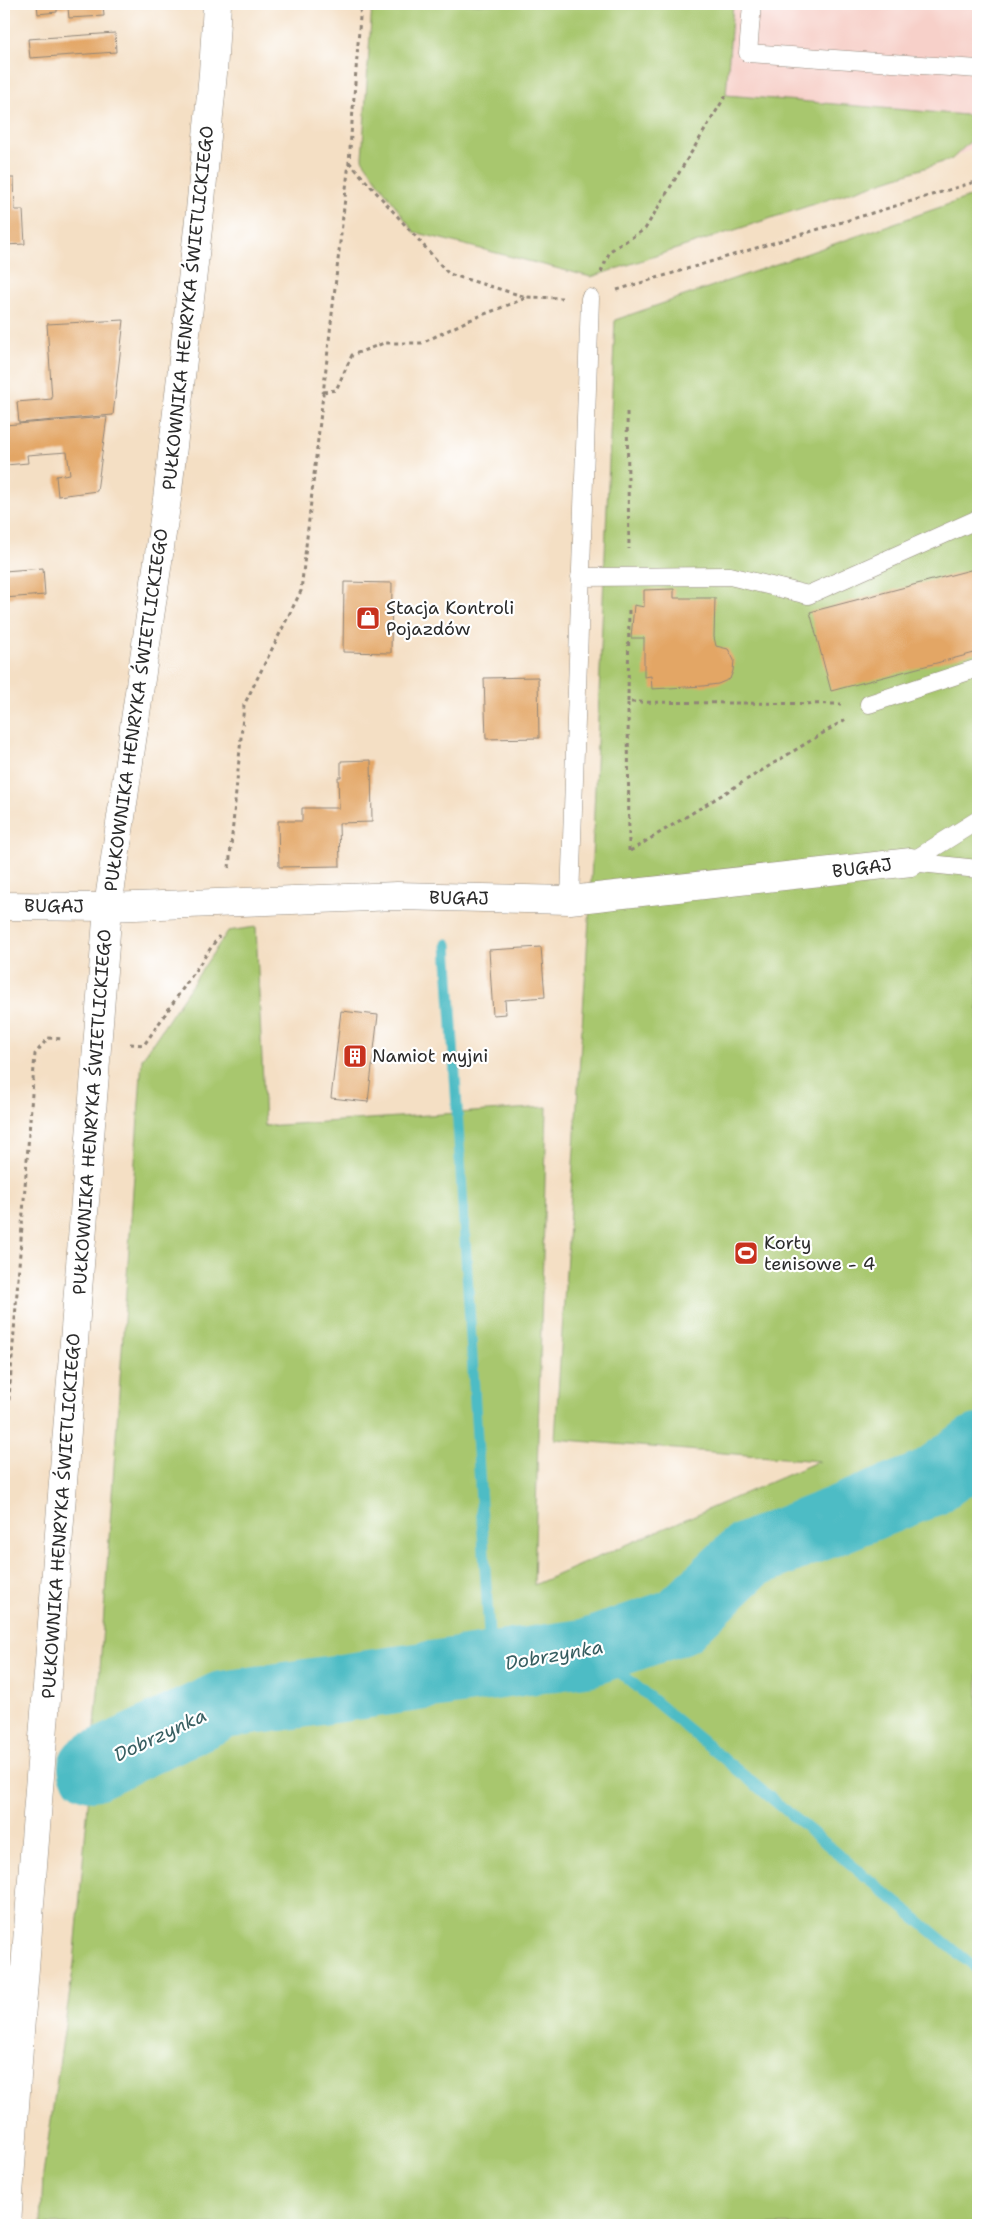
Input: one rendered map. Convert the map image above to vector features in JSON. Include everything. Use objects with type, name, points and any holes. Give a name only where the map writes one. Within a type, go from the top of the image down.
[{"type":"street","name":"PUŁKOWNIKA HENRYKA ŚWIETLICKIEGO","points":[[7,2225],[20,2022],[108,907],[167,499],[200,211],[213,73],[217,4]]},
{"type":"street","name":"BUGAJ","points":[[4,906],[108,907],[226,901],[397,896],[570,900],[620,896],[912,862]]},
{"type":"lane","points":[[752,4],[748,53],[978,69]]},
{"type":"lane","points":[[570,900],[590,298]]},
{"type":"lane","points":[[580,577],[730,576],[808,595],[978,519]]},
{"type":"lane","points":[[869,704],[978,668]]},
{"type":"lane","points":[[912,862],[978,820]]},
{"type":"lane","points":[[912,862],[978,869]]},
{"type":"path","points":[[144,1045],[222,932],[236,807],[244,705],[301,591],[348,162],[360,4]]},
{"type":"path","points":[[590,298],[610,251],[645,229],[726,95]]},
{"type":"path","points":[[348,162],[449,274],[526,297],[590,298],[978,181]]},
{"type":"path","points":[[323,392],[336,390],[352,355],[384,343],[422,343],[467,321],[526,297]]},
{"type":"path","points":[[628,702],[869,704],[795,750],[629,851],[628,702]]},
{"type":"path","points":[[4,1464],[35,1054],[41,1044]]},
{"type":"shaded area","points":[[372,4],[978,4],[978,146],[949,160],[591,277],[414,232],[362,159]]},
{"type":"green space","points":[[372,4],[733,4],[726,95],[978,116],[978,134],[952,159],[591,277],[414,232],[362,159]]},
{"type":"green space","points":[[978,194],[978,2225],[41,2225],[43,2175],[74,1963],[100,1669],[142,1059],[228,931],[256,927],[265,1126],[547,1107],[534,1585],[819,1461],[555,1439],[590,905],[615,320]]},
{"type":"building","points":[[37,4],[103,4],[104,16],[69,18],[68,8],[57,9],[57,12],[38,14]]},
{"type":"building","points":[[115,33],[116,52],[30,58],[28,39]]},
{"type":"building","points":[[4,178],[14,178],[15,210],[23,210],[25,244],[4,245]]},
{"type":"building","points":[[124,320],[113,415],[19,423],[17,402],[52,399],[47,324]]},
{"type":"building","points":[[107,417],[97,491],[58,496],[56,476],[70,474],[67,452],[27,455],[28,463],[6,465],[4,425]]},
{"type":"building","points":[[43,568],[45,595],[4,598],[4,571]]},
{"type":"building","points":[[978,568],[978,652],[831,691],[810,612]]},
{"type":"building","name":"Stacja Kontroli Pojazdów","points":[[344,582],[392,583],[391,653],[343,652]]},
{"type":"building","points":[[674,589],[674,598],[715,598],[714,637],[716,646],[728,649],[734,660],[730,679],[718,684],[703,686],[652,689],[651,676],[644,677],[644,638],[631,638],[634,605],[644,607],[644,590]]},
{"type":"building","points":[[538,677],[539,738],[486,739],[484,678]]},
{"type":"building","points":[[371,760],[372,822],[339,823],[340,866],[279,867],[278,821],[302,821],[302,808],[339,808],[338,777],[341,777],[341,761]]},
{"type":"building","points":[[541,947],[545,997],[505,1000],[506,1014],[493,1015],[489,950]]},
{"type":"building","name":"Namiot myjni","points":[[341,1011],[378,1015],[368,1102],[331,1098]]},
{"type":"waterway","points":[[447,944],[491,1667]]},
{"type":"waterway","name":"Dobrzynka","points":[[92,1767],[223,1705],[590,1652],[679,1621],[747,1556],[930,1483],[978,1448]]},
{"type":"waterway","points":[[590,1652],[611,1665],[978,1970]]},
{"type":"place","name":"Stacja Kontroli Pojazdów","points":[[368,618]]},
{"type":"place","name":"Namiot myjni","points":[[355,1056]]},
{"type":"place","name":"Korty tenisowe - 4","points":[[746,1253]]}]
